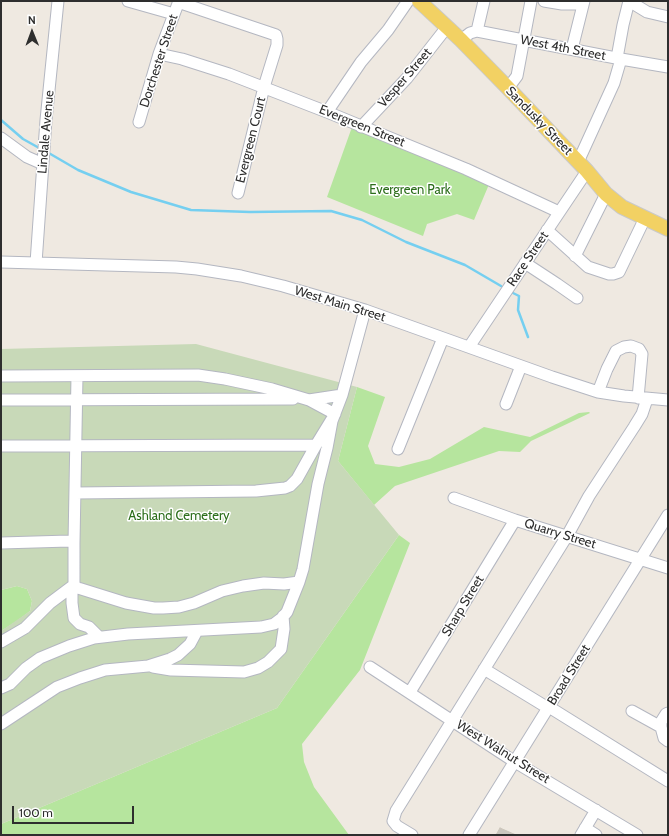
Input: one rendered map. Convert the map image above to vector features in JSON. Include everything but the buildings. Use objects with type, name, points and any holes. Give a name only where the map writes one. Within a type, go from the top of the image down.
[{"type":"main road","name":"Sandusky Street","points":[[419,1],[461,40],[508,88],[583,166],[606,194],[622,206],[668,228]]},
{"type":"street","name":"Lindale Avenue","points":[[36,263],[45,138],[58,1]]},
{"type":"street","points":[[128,1],[174,14]]},
{"type":"street","points":[[327,112],[361,62],[388,30],[408,1]]},
{"type":"street","points":[[461,40],[470,32],[477,31],[484,1]]},
{"type":"street","points":[[508,88],[516,76],[531,1]]},
{"type":"street","points":[[544,1],[562,4],[583,3],[572,50]]},
{"type":"street","name":"Race Street","points":[[469,347],[559,212],[583,166],[614,83],[619,59],[623,25],[630,1],[647,12],[668,18]]},
{"type":"street","name":"Dorchester Street","points":[[139,122],[159,54],[179,2]]},
{"type":"street","name":"Evergreen Court","points":[[179,2],[276,35],[277,45],[264,87],[238,193]]},
{"type":"street","name":"Vesper Street","points":[[361,127],[407,78],[447,27]]},
{"type":"street","name":"West 4th Street","points":[[477,31],[619,59],[668,67]]},
{"type":"street","name":"Evergreen Street","points":[[159,54],[208,67],[264,87],[466,169],[559,212]]},
{"type":"street","points":[[1,138],[27,157],[43,162]]},
{"type":"street","points":[[575,256],[606,194]]},
{"type":"street","points":[[547,230],[588,267],[596,271],[609,274],[619,272],[645,218]]},
{"type":"street","name":"West Main Street","points":[[1,262],[176,268],[220,272],[282,286],[365,310],[598,392],[668,400]]},
{"type":"street","points":[[524,263],[558,284],[577,298]]},
{"type":"street","points":[[1,688],[10,684],[26,668],[40,658],[69,646],[99,637],[128,634],[261,627],[274,624],[287,612],[299,582],[306,557],[318,484],[335,414],[342,395],[365,310]]},
{"type":"street","points":[[398,449],[443,338]]},
{"type":"street","points":[[412,835],[397,826],[393,821],[396,811],[567,536],[589,496],[642,414],[642,354],[639,349],[631,346],[624,347],[616,351],[598,392]]},
{"type":"street","points":[[506,404],[521,366]]},
{"type":"street","points":[[1,376],[207,376],[272,389],[306,400],[335,414]]},
{"type":"street","points":[[77,376],[74,585],[72,591],[72,611],[74,618],[80,624],[88,627],[99,637]]},
{"type":"street","points":[[1,400],[306,400],[342,395]]},
{"type":"street","points":[[75,493],[256,491],[285,488],[290,486],[297,479],[335,414]]},
{"type":"street","points":[[1,446],[316,445]]},
{"type":"street","name":"Quarry Street","points":[[454,498],[516,520],[668,568]]},
{"type":"street","name":"Broad Street","points":[[470,835],[668,515]]},
{"type":"street","name":"Sharp Street","points":[[410,692],[516,520]]},
{"type":"street","points":[[1,543],[71,541],[74,543]]},
{"type":"street","points":[[74,585],[78,588],[126,602],[154,608],[163,608],[179,607],[194,603],[222,591],[253,584],[284,584],[299,582]]},
{"type":"street","points":[[1,642],[25,628],[50,603],[74,585]]},
{"type":"street","points":[[148,666],[171,670],[244,672],[258,668],[268,662],[281,649],[284,629],[283,616]]},
{"type":"street","points":[[1,724],[58,687],[80,678],[105,670],[148,666],[160,663],[178,655],[190,644],[197,631]]},
{"type":"street","name":"West Walnut Street","points":[[370,667],[515,762],[637,835]]},
{"type":"street","points":[[484,669],[549,707],[668,781]]},
{"type":"street","points":[[632,711],[661,727]]},
{"type":"street","points":[[668,713],[661,722],[664,738],[668,740]]},
{"type":"street","points":[[596,810],[583,832],[596,835]]},
{"type":"green space","name":"Evergreen Park","points":[[352,127],[490,182],[474,220],[457,214],[427,224],[423,236],[327,197]]},
{"type":"green space","name":"Ashland Cemetery","points":[[196,344],[357,387],[338,461],[399,535],[277,708],[1,824],[1,631],[30,611],[32,601],[27,589],[17,586],[1,590],[1,349]]},
{"type":"green space","points":[[357,387],[385,397],[368,446],[375,464],[399,467],[430,459],[484,427],[530,437],[579,413],[590,413],[531,441],[520,452],[499,451],[395,486],[374,505],[338,461]]},
{"type":"green space","points":[[399,535],[410,543],[360,670],[302,744],[304,762],[314,787],[349,835],[1,835],[1,824],[277,708]]},
{"type":"green space","points":[[17,586],[27,589],[32,601],[30,611],[1,631],[1,590]]},
{"type":"waterway","points":[[1,120],[23,139],[41,149]]},
{"type":"waterway","points":[[47,152],[78,170],[131,192],[191,210],[250,212],[331,211],[362,220],[406,242],[465,265],[501,286]]},
{"type":"waterway","points":[[513,293],[519,296],[518,310],[528,337]]}]
